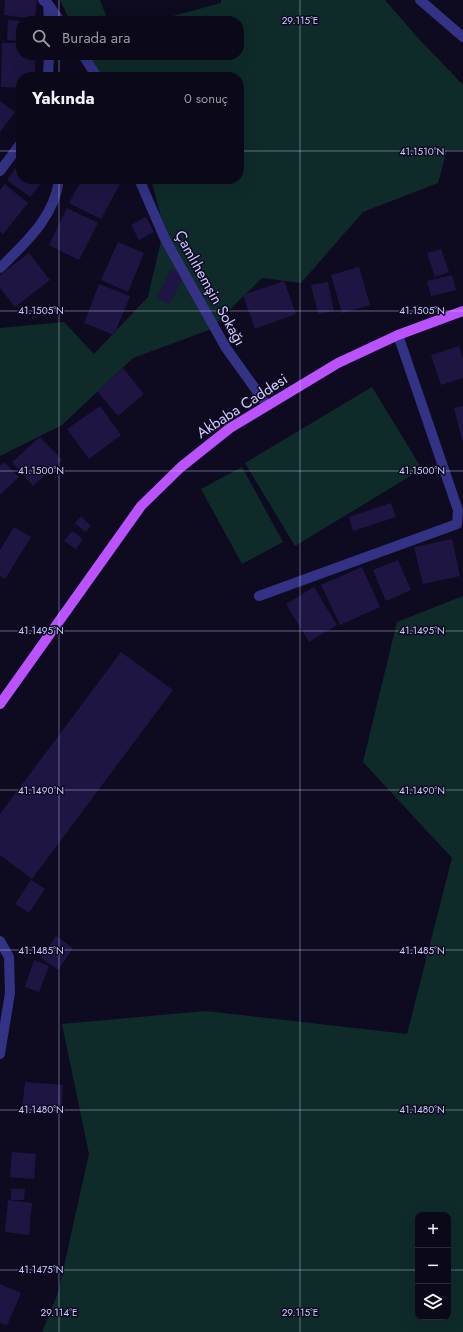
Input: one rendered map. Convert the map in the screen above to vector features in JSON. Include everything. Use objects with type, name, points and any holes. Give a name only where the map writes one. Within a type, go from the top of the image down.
[{"type":"main road","name":"Akbaba Caddesi","points":[[0,704],[141,506],[181,467],[230,428],[338,363],[398,335],[463,311]]},
{"type":"street","points":[[420,0],[463,37]]},
{"type":"street","points":[[46,2],[47,16]]},
{"type":"street","points":[[46,2],[56,16]]},
{"type":"street","points":[[48,72],[49,60]]},
{"type":"street","points":[[86,60],[93,72]]},
{"type":"street","points":[[0,171],[16,150]]},
{"type":"street","points":[[0,268],[39,228],[58,193],[59,184]]},
{"type":"street","name":"Çamlıhemşin Sokağı","points":[[141,184],[165,239],[226,348],[267,405]]},
{"type":"street","points":[[259,596],[457,524],[458,510],[398,335]]},
{"type":"street","points":[[0,941],[9,957],[10,993],[0,1054]]},
{"type":"green space","points":[[60,0],[100,0],[106,16],[68,16]]},
{"type":"green space","points":[[221,0],[385,0],[418,38],[463,85],[463,150],[447,150],[438,183],[363,212],[301,283],[262,278],[209,330],[133,358],[62,425],[0,456],[0,328],[64,322],[94,354],[148,297],[164,228],[152,184],[244,184],[244,72],[96,72],[90,60],[244,60],[244,16],[173,16],[221,3]]},
{"type":"green space","points":[[372,387],[422,469],[295,546],[245,463]]},
{"type":"green space","points":[[242,467],[283,542],[242,564],[201,489]]},
{"type":"green space","points":[[463,596],[463,1332],[42,1332],[58,1293],[89,1154],[62,1024],[205,1011],[407,1034],[452,858],[363,762],[397,622]]},
{"type":"building","points":[[5,0],[37,0],[35,16],[4,15]]},
{"type":"building","points":[[8,20],[16,21],[16,41],[7,40]]},
{"type":"building","points":[[2,43],[16,43],[16,60],[35,60],[35,72],[16,72],[16,88],[1,87]]},
{"type":"building","points":[[0,101],[15,112],[0,132]]},
{"type":"building","points":[[16,167],[16,184],[40,184],[30,197],[7,180]]},
{"type":"building","points":[[5,184],[28,203],[3,234],[0,231],[0,190]]},
{"type":"building","points":[[79,184],[120,184],[101,219],[69,203]]},
{"type":"building","points":[[67,208],[98,223],[79,260],[49,245]]},
{"type":"building","points":[[146,217],[154,232],[139,240],[131,225]]},
{"type":"building","points":[[118,242],[144,253],[128,292],[101,280]]},
{"type":"building","points":[[441,249],[449,272],[435,277],[427,253]]},
{"type":"building","points":[[29,253],[50,280],[15,307],[0,288],[0,275]]},
{"type":"building","points":[[359,267],[370,305],[342,313],[331,275]]},
{"type":"building","points":[[171,269],[184,275],[170,304],[157,298]]},
{"type":"building","points":[[452,275],[456,290],[431,296],[427,281]]},
{"type":"building","points":[[284,281],[296,314],[255,329],[243,295]]},
{"type":"building","points":[[328,282],[334,311],[318,314],[311,285]]},
{"type":"building","points":[[99,284],[130,296],[114,335],[84,323]]},
{"type":"building","points":[[459,346],[463,359],[463,378],[441,385],[431,355]]},
{"type":"building","points":[[123,368],[144,394],[118,416],[97,391]]},
{"type":"building","points":[[100,406],[121,435],[89,459],[67,429]]},
{"type":"building","points":[[463,406],[463,440],[462,440],[454,408]]},
{"type":"building","points":[[40,437],[62,460],[33,486],[12,462]]},
{"type":"building","points":[[4,462],[19,477],[0,495],[0,466]]},
{"type":"building","points":[[391,503],[396,517],[353,531],[349,517]]},
{"type":"building","points":[[81,516],[91,526],[85,532],[75,523]]},
{"type":"building","points":[[14,527],[31,537],[5,579],[0,576],[0,550]]},
{"type":"building","points":[[72,531],[83,539],[76,549],[64,541]]},
{"type":"building","points":[[452,539],[460,576],[423,584],[414,547]]},
{"type":"building","points":[[398,560],[411,590],[386,601],[373,570]]},
{"type":"building","points":[[362,567],[380,607],[340,625],[321,585]]},
{"type":"building","points":[[314,587],[337,625],[309,642],[286,604]]},
{"type":"building","points":[[121,652],[173,690],[32,879],[0,855],[0,814]]},
{"type":"building","points":[[31,880],[45,889],[29,913],[15,904]]},
{"type":"building","points":[[56,936],[73,948],[58,970],[41,958]]},
{"type":"building","points":[[34,960],[49,966],[39,992],[25,987]]},
{"type":"building","points":[[25,1082],[63,1085],[61,1113],[22,1109]]},
{"type":"building","points":[[12,1152],[36,1154],[34,1179],[10,1177]]},
{"type":"building","points":[[11,1189],[25,1189],[24,1200],[11,1200]]},
{"type":"building","points":[[8,1200],[32,1203],[29,1235],[5,1232]]},
{"type":"building","points":[[0,1284],[21,1293],[7,1325],[0,1323]]}]
